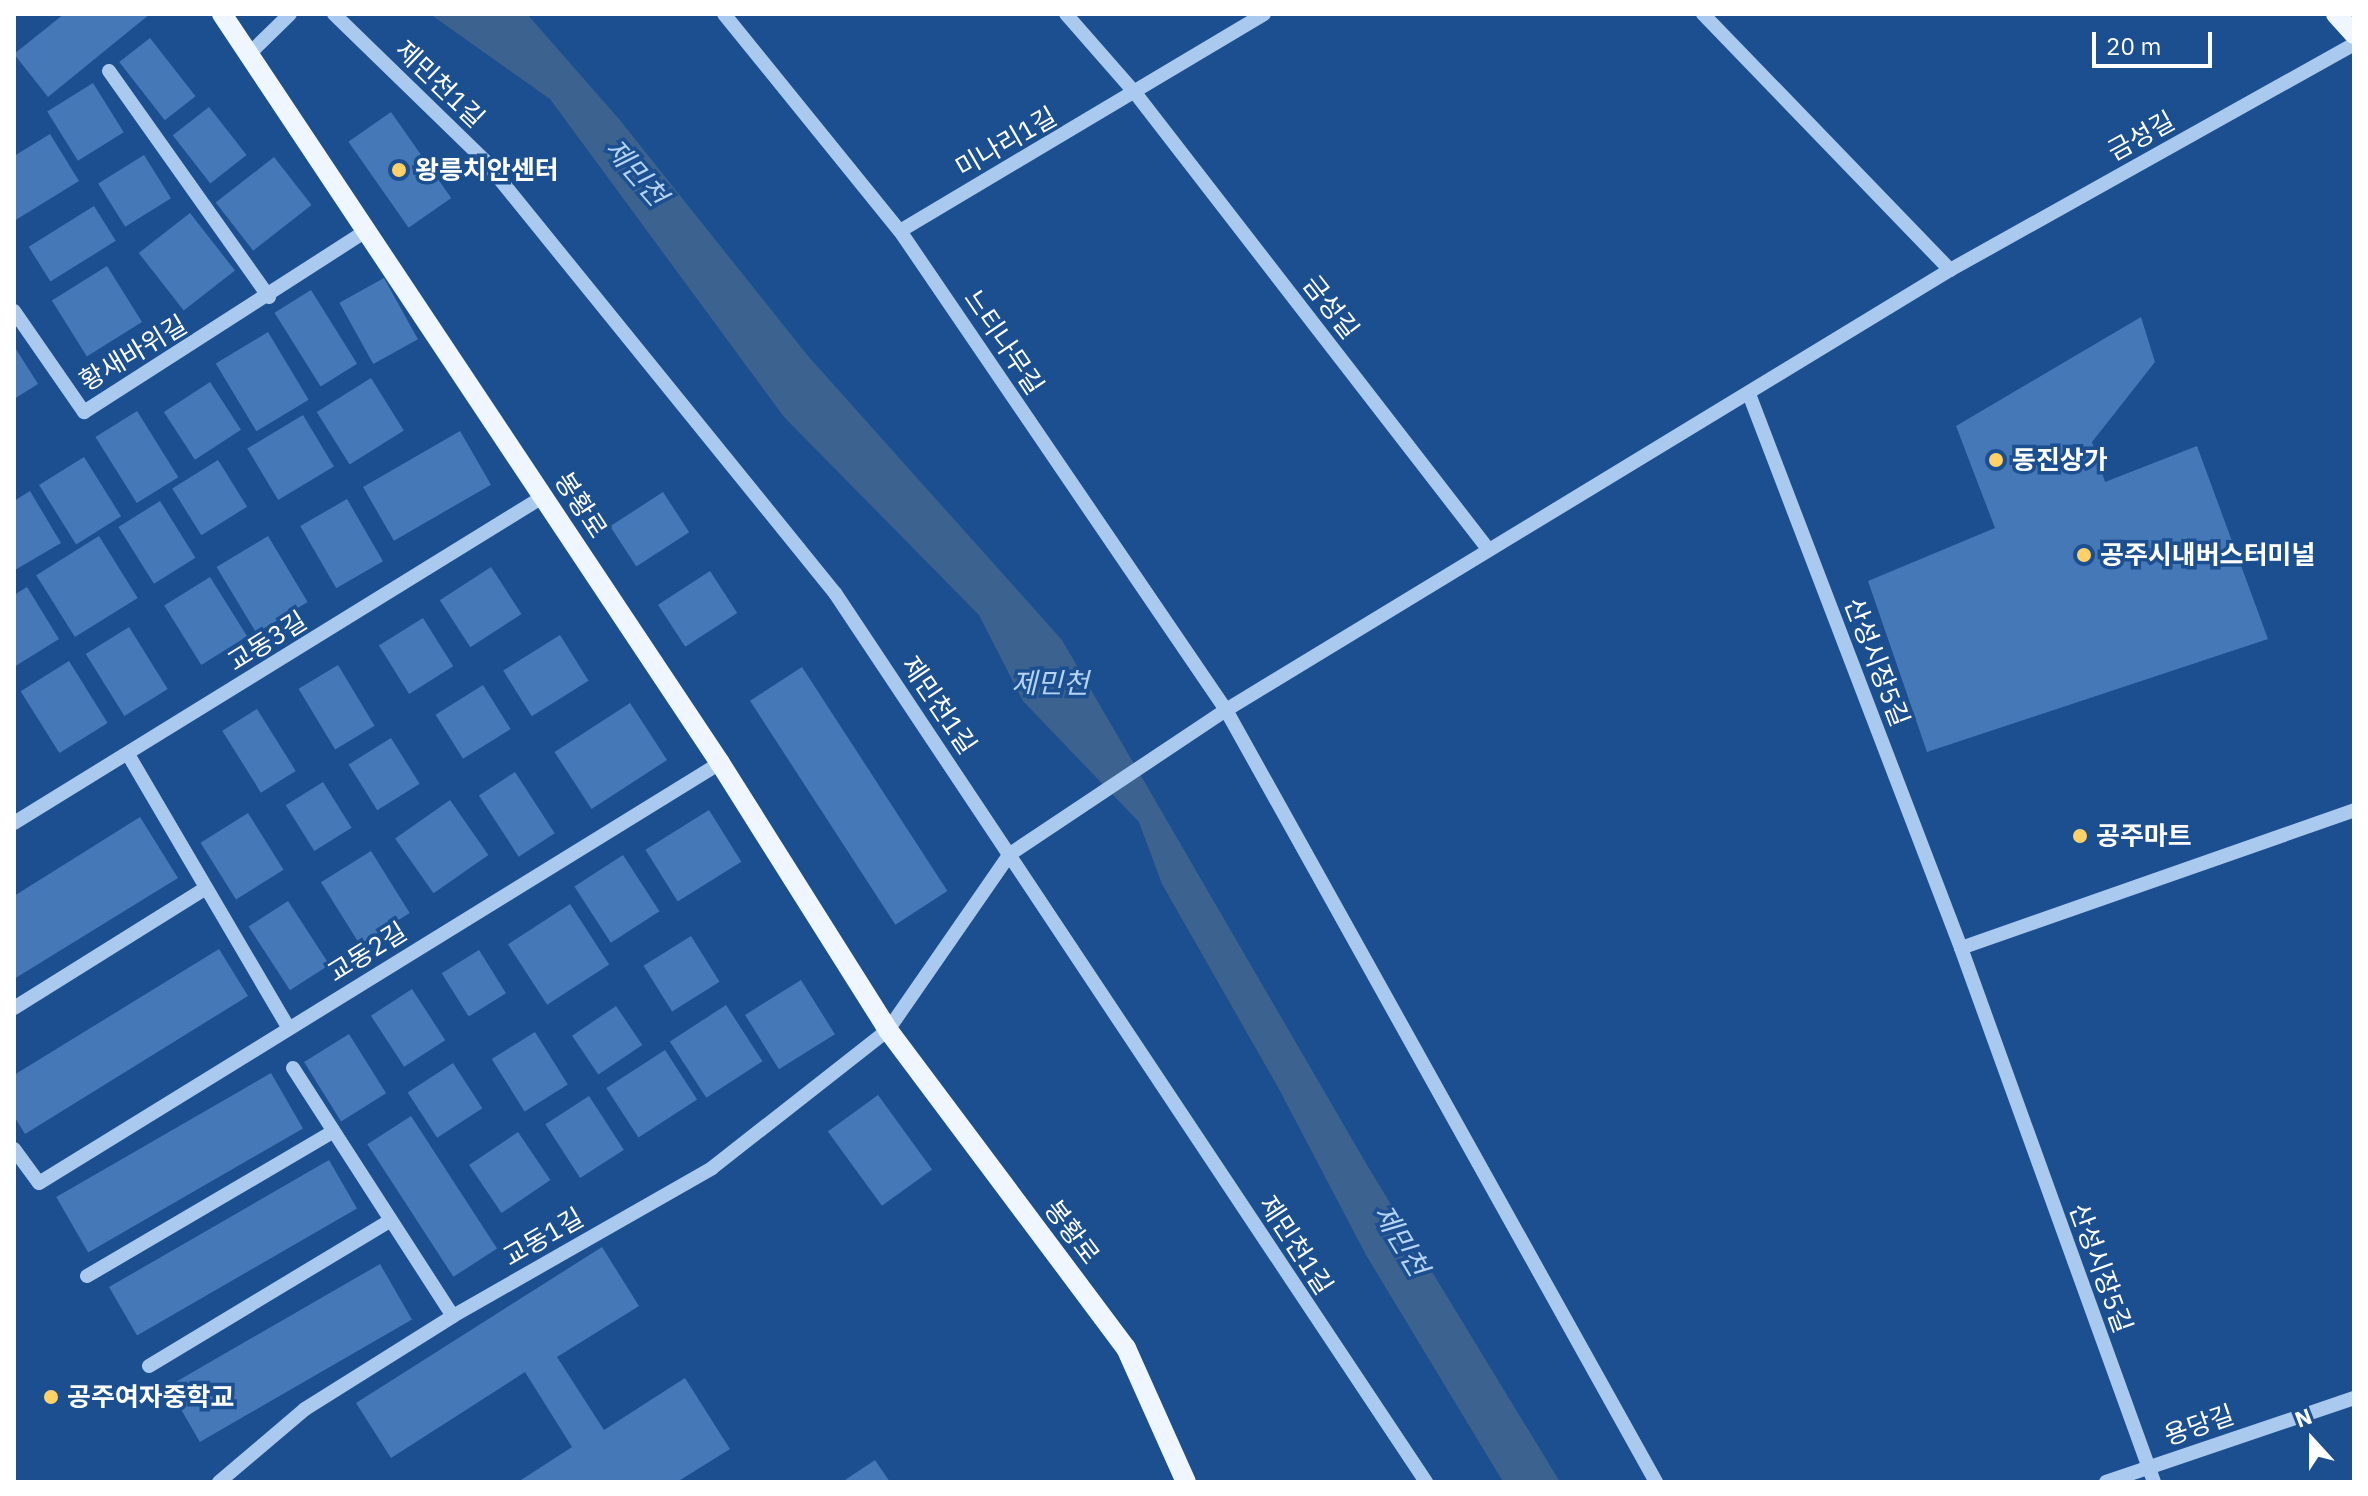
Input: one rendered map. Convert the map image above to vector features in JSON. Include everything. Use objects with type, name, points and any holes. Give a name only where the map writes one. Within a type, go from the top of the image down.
[{"type":"main road","name":"봉황로","points":[[222,14],[720,763],[888,1030],[1126,1348],[1186,1482]]},
{"type":"main road","points":[[2336,14],[2354,34]]},
{"type":"street","points":[[249,54],[290,14]]},
{"type":"street","name":"제민천1길","points":[[334,14],[485,161],[625,329],[835,593],[1426,1482]]},
{"type":"street","name":"느티나무길","points":[[724,14],[900,231],[1226,710],[1656,1482]]},
{"type":"street","points":[[1066,14],[1136,94]]},
{"type":"street","name":"미나리1길","points":[[900,231],[1136,94],[1264,14]]},
{"type":"street","points":[[1703,14],[1950,270]]},
{"type":"street","name":"금성길","points":[[1010,854],[1226,710],[1950,270],[2354,44]]},
{"type":"street","points":[[109,71],[269,297]]},
{"type":"street","name":"금성길","points":[[1136,94],[1488,549]]},
{"type":"street","name":"황새바위길","points":[[14,311],[84,412],[269,297],[367,230]]},
{"type":"street","name":"산성시장5길","points":[[1749,394],[1961,948],[2151,1475]]},
{"type":"street","name":"교동3길","points":[[14,823],[129,756],[544,496]]},
{"type":"street","points":[[129,756],[289,1029]]},
{"type":"street","name":"교동2길","points":[[14,1149],[39,1183],[720,763]]},
{"type":"street","points":[[1961,948],[2354,810]]},
{"type":"street","points":[[888,1030],[1010,854]]},
{"type":"street","points":[[14,1008],[206,888]]},
{"type":"street","name":"교동1길","points":[[219,1482],[305,1409],[453,1316],[712,1168],[888,1030]]},
{"type":"street","points":[[293,1068],[388,1222],[453,1316]]},
{"type":"street","points":[[87,1276],[332,1132]]},
{"type":"street","points":[[149,1366],[388,1222]]},
{"type":"street","name":"용당길","points":[[2106,1482],[2151,1475],[2354,1398]]},
{"type":"water","name":"제민천","points":[[430,14],[527,14],[619,119],[808,356],[1062,640],[1367,1165],[1560,1482],[1502,1480],[1366,1255],[1279,1089],[1162,884],[1139,822],[1023,701],[979,615],[784,417],[550,99]]},
{"type":"building","points":[[64,14],[150,14],[48,97],[14,54]]},
{"type":"building","points":[[150,38],[196,96],[165,120],[119,62]]},
{"type":"building","points":[[93,83],[124,132],[78,161],[47,112]]},
{"type":"building","points":[[209,107],[247,155],[210,183],[173,135]]},
{"type":"building","name":"왕릉치안센터","points":[[391,112],[451,198],[409,228],[348,142]]},
{"type":"building","points":[[50,134],[79,181],[14,221],[14,156]]},
{"type":"building","points":[[144,155],[171,198],[125,227],[98,184]]},
{"type":"building","points":[[274,157],[312,205],[253,251],[216,203]]},
{"type":"building","points":[[94,206],[116,241],[50,282],[29,247]]},
{"type":"building","points":[[190,213],[235,271],[184,311],[139,253]]},
{"type":"building","points":[[107,266],[142,322],[87,356],[52,300]]},
{"type":"building","points":[[384,278],[418,339],[373,364],[339,303]]},
{"type":"building","points":[[311,290],[357,364],[321,387],[275,313]]},
{"type":"building","name":"공주시내버스터미널","points":[[2141,317],[2155,362],[2092,442],[2105,482],[2197,446],[2268,639],[1927,752],[1868,581],[1995,528],[1956,426]]},
{"type":"building","points":[[268,332],[309,400],[256,431],[216,363]]},
{"type":"building","points":[[14,346],[38,384],[14,399]]},
{"type":"building","points":[[371,378],[404,431],[350,464],[317,412]]},
{"type":"building","points":[[210,382],[241,430],[195,460],[164,412]]},
{"type":"building","points":[[137,411],[178,477],[137,503],[95,437]]},
{"type":"building","points":[[303,415],[334,466],[278,500],[247,448]]},
{"type":"building","points":[[460,431],[491,485],[394,541],[363,487]]},
{"type":"building","points":[[84,457],[121,516],[76,544],[39,485]]},
{"type":"building","points":[[218,460],[247,507],[201,535],[172,489]]},
{"type":"building","points":[[30,491],[61,543],[15,570],[14,501]]},
{"type":"building","points":[[663,492],[689,532],[636,567],[610,526]]},
{"type":"building","points":[[347,499],[383,561],[336,588],[300,526]]},
{"type":"building","points":[[160,501],[196,558],[154,584],[118,527]]},
{"type":"building","points":[[99,536],[138,598],[75,637],[36,575]]},
{"type":"building","points":[[268,536],[308,602],[256,633],[217,567]]},
{"type":"building","points":[[491,567],[521,614],[470,647],[440,600]]},
{"type":"building","points":[[710,571],[737,613],[685,647],[658,605]]},
{"type":"building","points":[[210,577],[247,636],[201,665],[164,606]]},
{"type":"building","points":[[27,587],[59,639],[14,667],[14,595]]},
{"type":"building","points":[[423,618],[453,666],[409,694],[379,646]]},
{"type":"building","points":[[129,627],[168,689],[124,716],[86,654]]},
{"type":"building","points":[[560,635],[589,681],[532,716],[503,671]]},
{"type":"building","points":[[69,661],[108,723],[59,753],[21,691]]},
{"type":"building","points":[[338,665],[375,726],[335,750],[299,689]]},
{"type":"building","points":[[802,667],[947,891],[895,925],[750,701]]},
{"type":"building","points":[[483,685],[511,729],[463,759],[436,715]]},
{"type":"building","points":[[630,703],[667,760],[592,809],[555,752]]},
{"type":"building","points":[[257,709],[296,771],[261,793],[222,731]]},
{"type":"building","points":[[391,738],[420,784],[377,810],[349,764]]},
{"type":"building","points":[[515,772],[555,833],[519,857],[479,795]]},
{"type":"building","points":[[323,782],[352,828],[314,851],[286,805]]},
{"type":"building","points":[[450,800],[488,855],[434,893],[395,838]]},
{"type":"building","points":[[709,810],[741,862],[678,901],[645,850]]},
{"type":"building","points":[[248,813],[284,870],[236,899],[201,843]]},
{"type":"building","points":[[140,817],[178,878],[14,979],[14,896]]},
{"type":"building","points":[[371,851],[410,913],[360,944],[321,882]]},
{"type":"building","points":[[623,855],[659,911],[611,943],[574,887]]},
{"type":"building","points":[[288,901],[329,965],[290,990],[249,927]]},
{"type":"building","points":[[570,904],[609,964],[547,1005],[508,944]]},
{"type":"building","points":[[691,936],[720,982],[672,1011],[644,966]]},
{"type":"building","points":[[219,949],[248,996],[25,1134],[14,1116],[14,1075]]},
{"type":"building","points":[[479,950],[506,993],[469,1017],[442,973]]},
{"type":"building","points":[[801,980],[835,1034],[779,1069],[745,1015]]},
{"type":"building","points":[[412,989],[445,1040],[404,1067],[371,1016]]},
{"type":"building","points":[[726,1005],[762,1061],[706,1098],[670,1041]]},
{"type":"building","points":[[616,1006],[642,1045],[598,1075],[572,1036]]},
{"type":"building","points":[[535,1032],[568,1085],[525,1112],[492,1059]]},
{"type":"building","points":[[349,1034],[386,1093],[341,1121],[304,1062]]},
{"type":"building","points":[[665,1050],[697,1099],[638,1138],[606,1088]]},
{"type":"building","points":[[453,1063],[482,1108],[437,1138],[408,1092]]},
{"type":"building","points":[[271,1073],[303,1128],[88,1252],[56,1197]]},
{"type":"building","points":[[878,1095],[932,1169],[882,1206],[828,1131]]},
{"type":"building","points":[[589,1096],[624,1150],[580,1178],[545,1124]]},
{"type":"building","points":[[411,1116],[497,1249],[453,1277],[367,1144]]},
{"type":"building","points":[[518,1132],[550,1180],[502,1213],[469,1165]]},
{"type":"building","points":[[329,1160],[357,1208],[137,1335],[109,1287]]},
{"type":"building","points":[[602,1247],[639,1306],[557,1357],[604,1430],[685,1378],[730,1449],[677,1482],[518,1482],[572,1447],[525,1372],[391,1458],[356,1403]]},
{"type":"building","points":[[380,1264],[412,1319],[200,1442],[168,1386]]},
{"type":"building","points":[[875,1460],[890,1482],[842,1482]]},
{"type":"place","name":"왕릉치안센터","points":[[399,170]]},
{"type":"place","name":"동진상가","points":[[1996,460]]},
{"type":"place","name":"공주시내버스터미널","points":[[2084,555]]},
{"type":"place","name":"공주마트","points":[[2080,836]]},
{"type":"place","name":"공주여자중학교","points":[[51,1397]]}]
